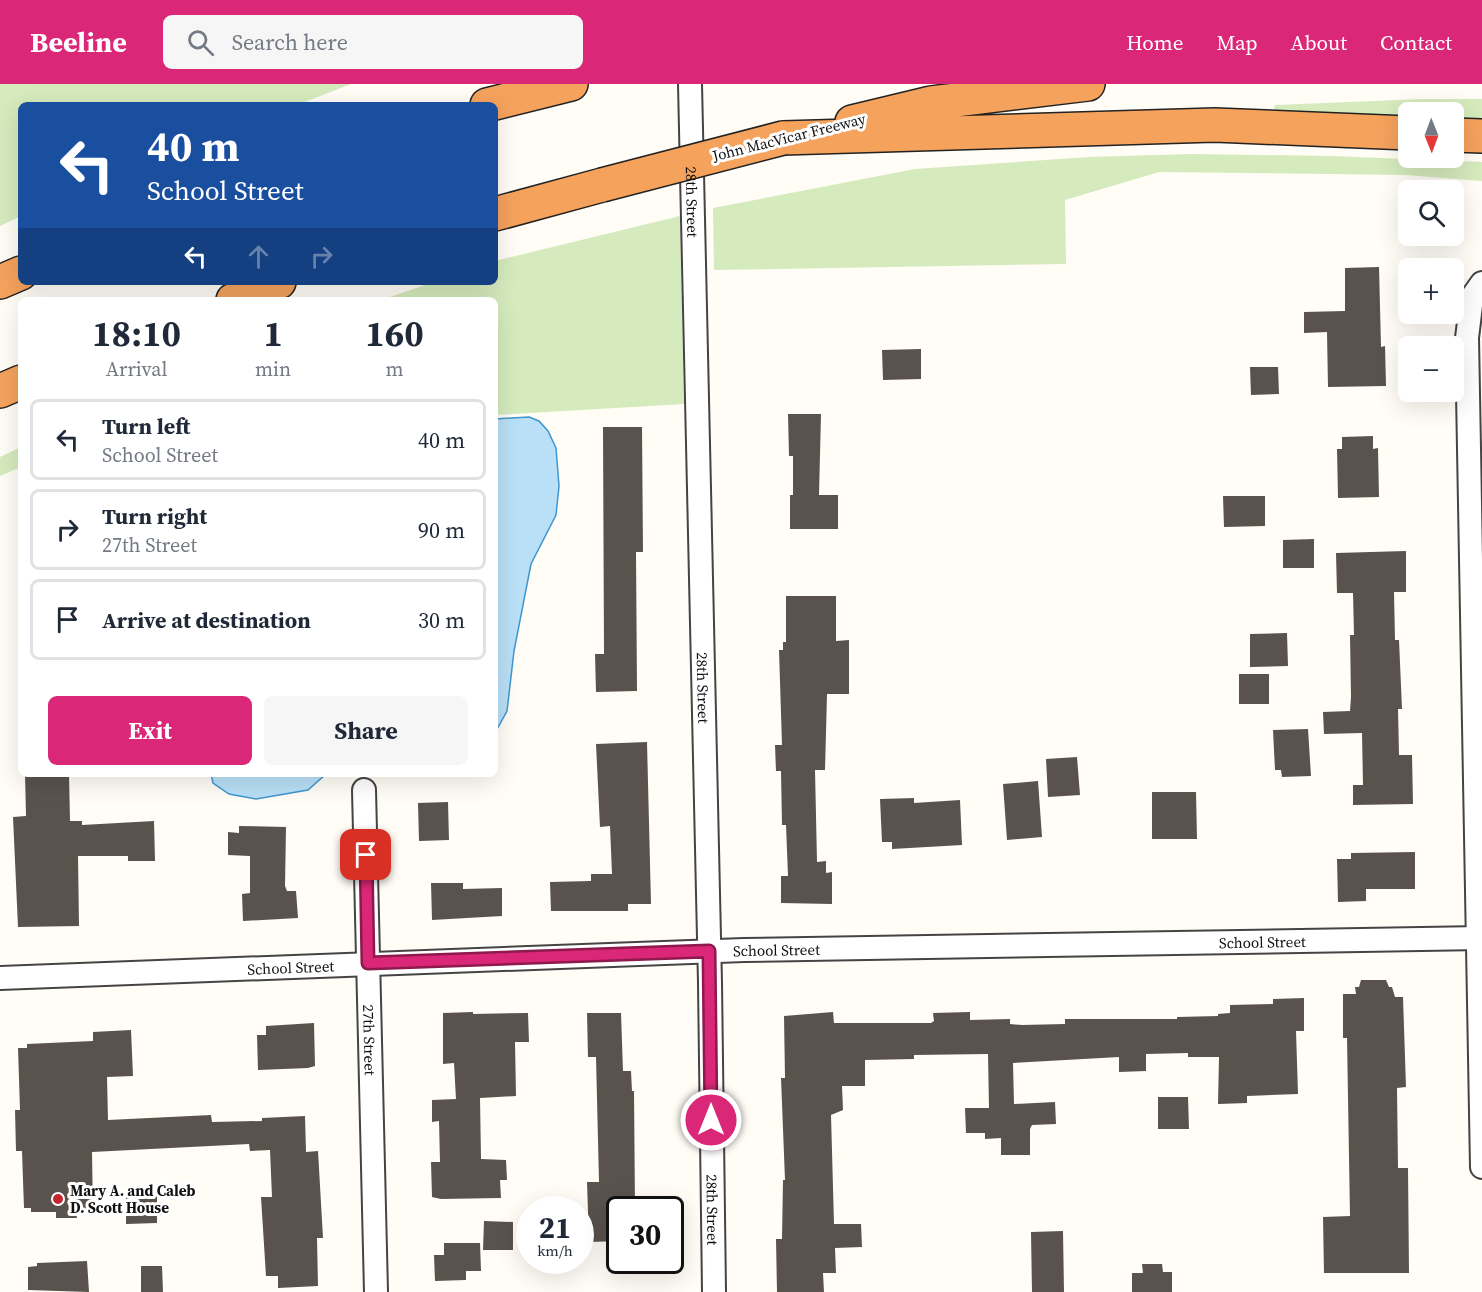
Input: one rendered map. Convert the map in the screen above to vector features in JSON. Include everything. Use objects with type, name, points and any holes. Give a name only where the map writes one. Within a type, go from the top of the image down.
[{"type":"highway","points":[[467,102],[506,84]]},
{"type":"highway","points":[[498,102],[571,84]]},
{"type":"highway","name":"John MacVicar Freeway","points":[[498,213],[783,138],[932,103],[1088,84]]},
{"type":"highway","points":[[783,138],[1215,125],[1398,133]]},
{"type":"highway","points":[[1464,135],[1482,136]]},
{"type":"highway","points":[[0,282],[18,274]]},
{"type":"highway","points":[[241,297],[271,285]]},
{"type":"highway","points":[[0,392],[18,383]]},
{"type":"street","name":"28th Street","points":[[690,84],[714,1292]]},
{"type":"street","points":[[1482,282],[1472,297],[1467,338],[1480,938],[1482,1167]]},
{"type":"street","name":"27th Street","points":[[364,790],[376,1292]]},
{"type":"street","name":"School Street","points":[[0,978],[709,951],[1480,938]]},
{"type":"green space","points":[[0,84],[351,84],[305,102],[18,102],[18,217],[0,226]]},
{"type":"green space","points":[[1482,99],[1482,123],[1464,122],[1464,102],[1398,102],[1398,118],[1273,112],[1275,105]]},
{"type":"green space","points":[[1192,154],[1331,156],[1398,159],[1398,168],[1464,168],[1464,161],[1482,162],[1482,181],[1406,175],[1159,172],[1065,200],[1066,264],[714,270],[713,208],[915,169],[1089,157]]},
{"type":"green space","points":[[680,216],[684,404],[498,415],[498,297],[390,297],[425,285],[498,285],[498,260]]},
{"type":"green space","points":[[18,448],[18,468],[0,476],[0,457]]},
{"type":"water","points":[[529,417],[539,421],[548,431],[556,448],[559,486],[556,515],[531,564],[514,651],[507,711],[498,728],[498,419]]},
{"type":"water","points":[[212,777],[323,777],[308,790],[256,799],[229,794],[213,783]]},
{"type":"building","points":[[1379,267],[1381,347],[1385,346],[1386,386],[1328,387],[1327,332],[1304,333],[1304,312],[1345,311],[1345,268]]},
{"type":"building","points":[[921,349],[921,379],[883,380],[882,350]]},
{"type":"building","points":[[1250,367],[1278,367],[1279,394],[1251,395]]},
{"type":"building","points":[[788,414],[821,414],[819,495],[838,495],[838,529],[790,529],[793,456],[789,456]]},
{"type":"building","points":[[603,427],[642,427],[643,552],[636,552],[637,691],[596,692],[595,654],[604,654]]},
{"type":"building","points":[[1373,436],[1373,449],[1378,448],[1379,497],[1338,498],[1337,449],[1342,449],[1342,437]]},
{"type":"building","points":[[1223,496],[1265,496],[1265,526],[1224,527]]},
{"type":"building","points":[[1314,539],[1314,568],[1283,568],[1283,540]]},
{"type":"building","points":[[1406,551],[1406,592],[1394,592],[1395,640],[1399,640],[1402,709],[1398,709],[1399,755],[1412,755],[1413,804],[1353,805],[1353,785],[1363,785],[1362,733],[1324,734],[1323,712],[1350,711],[1351,697],[1350,635],[1354,635],[1353,593],[1337,593],[1336,553]]},
{"type":"building","points":[[786,596],[836,596],[836,641],[849,640],[849,694],[827,694],[825,770],[815,770],[817,862],[826,861],[826,873],[832,872],[832,904],[781,903],[781,876],[788,876],[786,825],[782,825],[781,771],[776,771],[775,745],[782,745],[779,650],[783,650],[783,642],[786,642]]},
{"type":"building","points":[[1287,633],[1288,666],[1250,667],[1250,634]]},
{"type":"building","points":[[1239,674],[1269,674],[1269,704],[1239,704]]},
{"type":"building","points":[[1308,729],[1311,776],[1282,777],[1281,770],[1275,770],[1273,730]]},
{"type":"building","points":[[647,742],[651,904],[628,904],[628,911],[551,911],[550,882],[591,881],[591,874],[612,874],[610,826],[600,827],[596,744]]},
{"type":"building","points":[[1077,757],[1080,795],[1048,797],[1046,759]]},
{"type":"building","points":[[25,777],[69,777],[70,821],[82,821],[82,825],[154,821],[155,861],[128,861],[128,856],[78,856],[79,926],[18,927],[13,817],[26,816]]},
{"type":"building","points":[[1038,781],[1042,837],[1007,840],[1003,784]]},
{"type":"building","points":[[1152,792],[1196,792],[1197,839],[1152,839]]},
{"type":"building","points":[[914,798],[914,803],[960,800],[962,845],[892,849],[892,842],[882,842],[880,799]]},
{"type":"building","points":[[448,802],[449,840],[419,841],[418,803]]},
{"type":"building","points":[[239,826],[286,827],[285,886],[287,891],[296,891],[298,918],[243,921],[242,894],[250,893],[250,856],[228,855],[228,832],[239,833]]},
{"type":"building","points":[[1415,852],[1415,889],[1366,889],[1366,901],[1338,902],[1337,859],[1351,859],[1351,853]]},
{"type":"building","points":[[431,883],[463,883],[463,889],[502,888],[502,916],[432,920]]},
{"type":"building","points":[[1361,980],[1386,980],[1389,987],[1392,987],[1395,997],[1403,997],[1406,1087],[1397,1088],[1398,1168],[1408,1168],[1409,1273],[1324,1273],[1323,1217],[1350,1216],[1347,1038],[1343,1038],[1343,994],[1356,994],[1355,987],[1359,987]]},
{"type":"building","points":[[1304,998],[1304,1031],[1296,1031],[1298,1094],[1247,1096],[1247,1103],[1218,1104],[1219,1057],[1188,1057],[1188,1053],[1146,1054],[1146,1071],[1119,1072],[1119,1057],[1013,1063],[1014,1104],[1055,1102],[1056,1124],[1032,1125],[1030,1129],[1030,1155],[1001,1155],[1001,1138],[985,1139],[985,1133],[966,1133],[965,1108],[989,1108],[988,1054],[914,1055],[914,1059],[865,1060],[865,1086],[842,1086],[843,1110],[831,1115],[834,1224],[861,1224],[862,1247],[835,1248],[836,1273],[823,1273],[824,1292],[777,1292],[776,1239],[782,1239],[783,1180],[785,1180],[781,1078],[785,1078],[784,1016],[833,1012],[834,1023],[931,1023],[934,1021],[933,1013],[970,1012],[970,1020],[1010,1019],[1010,1024],[1022,1025],[1065,1024],[1065,1019],[1177,1019],[1177,1017],[1218,1016],[1218,1014],[1230,1013],[1230,1005],[1273,1004],[1273,999]]},
{"type":"building","points":[[473,1012],[473,1014],[528,1013],[529,1042],[515,1042],[516,1096],[480,1098],[481,1159],[506,1160],[507,1180],[500,1180],[501,1198],[441,1199],[432,1197],[431,1162],[440,1162],[439,1121],[432,1122],[432,1100],[456,1099],[454,1063],[443,1064],[443,1013]]},
{"type":"building","points":[[587,1013],[621,1013],[623,1071],[631,1071],[632,1091],[634,1091],[635,1196],[606,1196],[606,1241],[594,1242],[594,1196],[587,1196],[587,1182],[599,1182],[596,1057],[588,1057]]},
{"type":"building","points":[[314,1023],[315,1066],[258,1070],[257,1035],[266,1035],[266,1026]]},
{"type":"building","points":[[131,1030],[133,1076],[107,1077],[108,1120],[211,1115],[212,1122],[262,1121],[262,1118],[305,1116],[306,1152],[318,1151],[323,1238],[317,1238],[318,1286],[278,1288],[278,1276],[266,1276],[261,1197],[272,1197],[270,1150],[250,1151],[249,1144],[92,1152],[93,1211],[76,1212],[77,1218],[56,1218],[56,1212],[31,1212],[31,1208],[24,1208],[22,1151],[16,1151],[15,1110],[20,1110],[18,1048],[27,1048],[27,1044],[93,1041],[93,1032]]},
{"type":"building","points":[[1158,1097],[1188,1097],[1189,1129],[1158,1129]]},
{"type":"building","points":[[126,1193],[157,1193],[157,1223],[126,1224]]},
{"type":"building","points":[[484,1221],[513,1222],[513,1250],[483,1250]]},
{"type":"building","points":[[1063,1231],[1064,1292],[1032,1292],[1031,1232]]},
{"type":"building","points":[[444,1243],[480,1243],[481,1271],[466,1271],[466,1280],[435,1281],[434,1255],[444,1255]]},
{"type":"building","points":[[87,1261],[89,1292],[28,1290],[28,1267],[37,1266],[37,1263]]},
{"type":"building","points":[[1142,1264],[1162,1264],[1163,1272],[1172,1272],[1172,1292],[1132,1292],[1132,1273],[1143,1273]]},
{"type":"building","points":[[141,1266],[162,1266],[163,1292],[141,1292]]},
{"type":"place","name":"Mary A. and Caleb D. Scott House","points":[[58,1199]]},
{"type":"route","points":[[366,855],[368,963],[709,951],[711,1120]]}]
